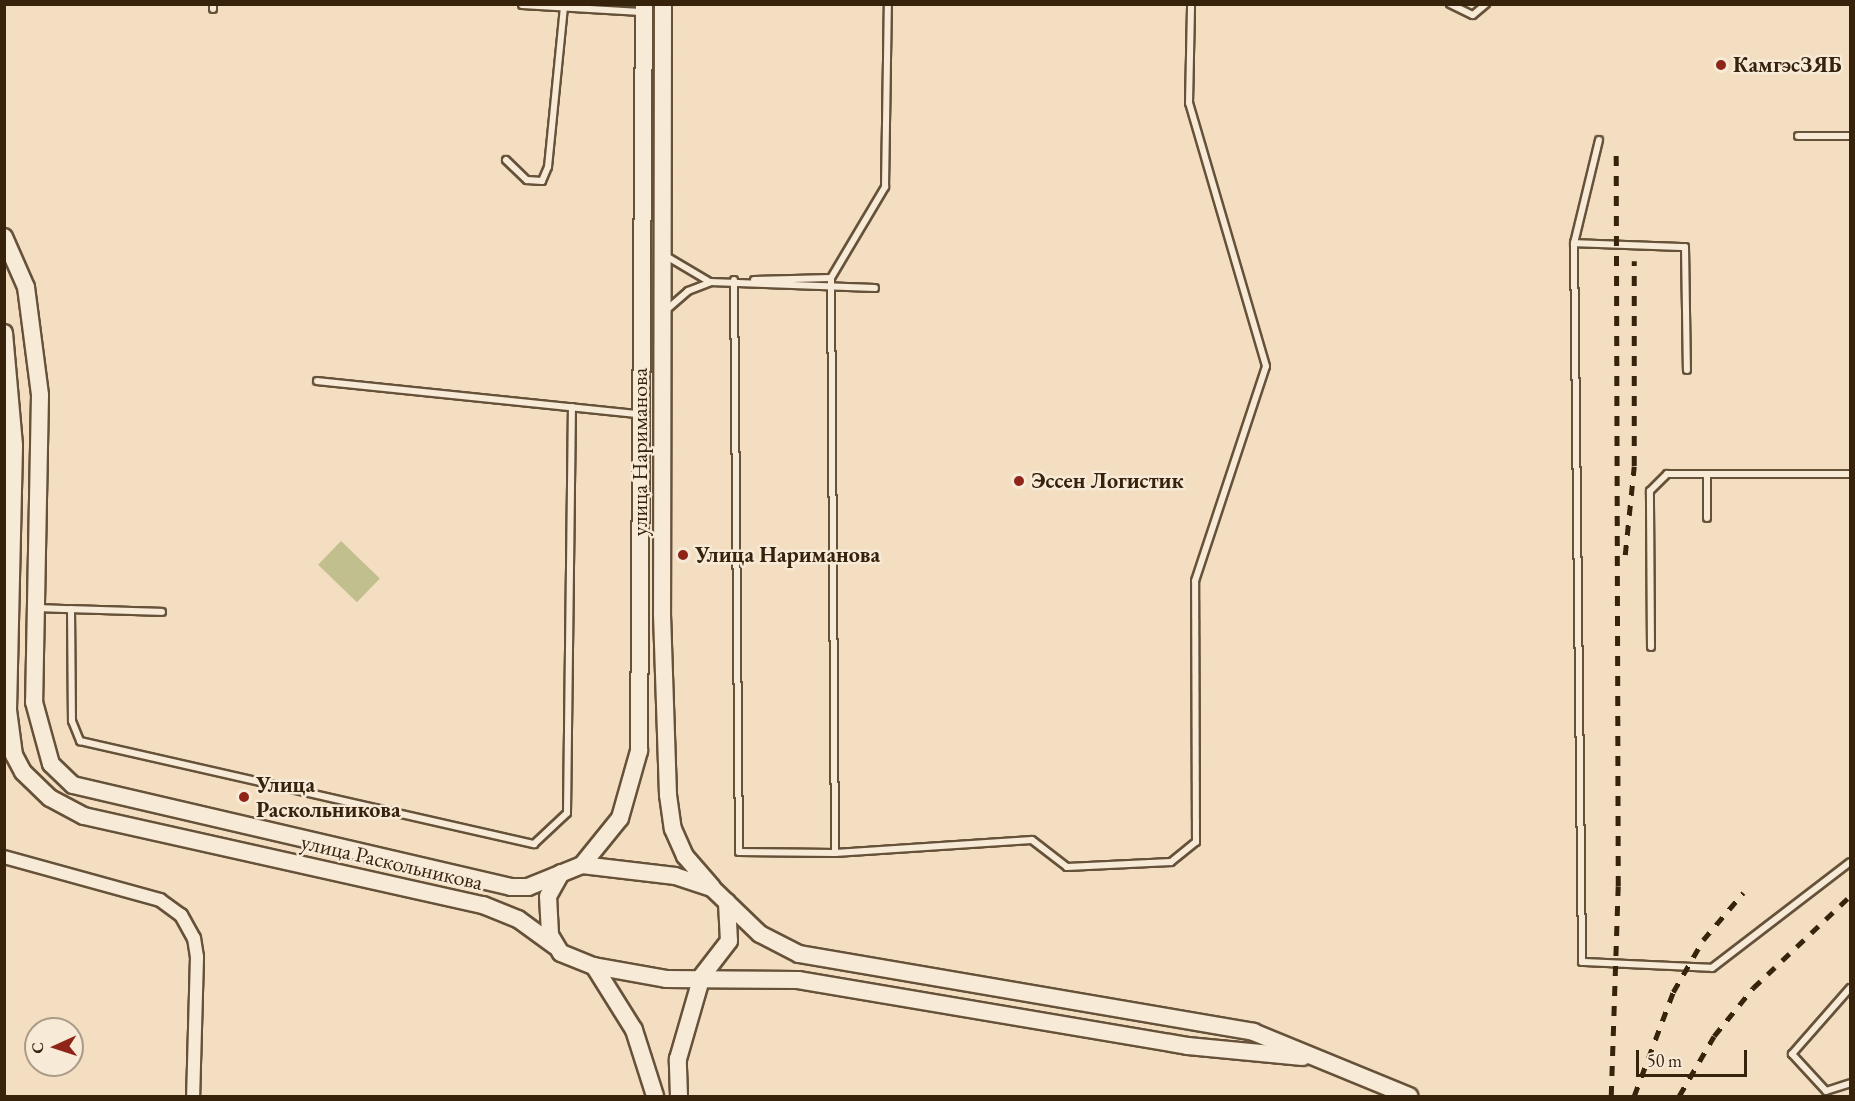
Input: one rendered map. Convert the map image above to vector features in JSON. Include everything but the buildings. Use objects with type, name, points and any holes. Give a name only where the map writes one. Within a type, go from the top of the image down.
[{"type":"main road","name":"улица Нариманова","points":[[663,4],[668,795],[673,829],[685,856],[712,888],[760,934],[799,954],[1186,1018],[1253,1032],[1409,1096]]},
{"type":"main road","name":"улица Нариманова","points":[[582,865],[620,818],[637,772],[638,414],[643,8]]},
{"type":"main road","name":"улица Раскольникова","points":[[4,237],[26,287],[36,334],[37,608],[34,702],[39,732],[51,764],[74,785],[512,887],[582,865]]},
{"type":"main road","name":"улица Раскольникова","points":[[4,333],[14,446],[8,710],[14,756],[23,772],[50,798],[84,816],[483,905],[518,919],[573,960],[594,966],[666,979],[702,976],[798,980],[1188,1046],[1321,1059]]},
{"type":"main road","points":[[582,865],[654,873],[712,888]]},
{"type":"main road","points":[[555,946],[546,908],[561,873]]},
{"type":"main road","points":[[680,1096],[678,1059],[702,976],[729,941],[727,901]]},
{"type":"main road","points":[[594,966],[634,1030],[655,1096]]},
{"type":"street","points":[[4,857],[160,900],[181,915],[197,957],[193,1096]]},
{"type":"lane","points":[[835,853],[831,278],[885,187],[888,4]]},
{"type":"lane","points":[[734,280],[739,852],[835,853],[1032,840],[1067,867],[1171,862],[1196,842],[1195,581],[1266,366],[1189,103],[1191,4]]},
{"type":"lane","points":[[1450,4],[1473,15],[1486,4]]},
{"type":"lane","points":[[522,5],[564,8],[643,8]]},
{"type":"lane","points":[[506,160],[527,180],[542,181],[548,167],[564,8]]},
{"type":"lane","points":[[1798,136],[1851,136]]},
{"type":"lane","points":[[1599,140],[1574,243],[1582,962],[1712,968],[1851,862]]},
{"type":"lane","points":[[1574,243],[1685,247],[1687,370]]},
{"type":"lane","points":[[663,254],[710,282],[875,288]]},
{"type":"lane","points":[[664,312],[688,291],[710,282],[831,278]]},
{"type":"lane","points":[[317,381],[638,414]]},
{"type":"lane","points":[[71,609],[72,721],[80,741],[534,844],[567,813],[572,407]]},
{"type":"lane","points":[[1650,647],[1650,491],[1667,474],[1851,474]]},
{"type":"lane","points":[[1707,474],[1707,518]]},
{"type":"lane","points":[[37,608],[162,612]]},
{"type":"lane","points":[[1851,988],[1791,1054],[1826,1091],[1851,1083]]},
{"type":"shaded area","points":[[341,541],[380,579],[357,602],[318,565]]},
{"type":"railway","points":[[1611,1096],[1618,886],[1616,153]]},
{"type":"railway","points":[[1625,555],[1634,466],[1634,261]]},
{"type":"railway","points":[[1634,1096],[1673,992],[1703,940],[1743,893]]},
{"type":"railway","points":[[1679,1096],[1714,1036],[1753,988],[1850,896]]},
{"type":"place","name":"КамгэсЗЯБ","points":[[1721,65]]},
{"type":"place","name":"Эссен Логистик","points":[[1019,481]]},
{"type":"place","name":"Улица Нариманова","points":[[683,555]]},
{"type":"place","name":"Улица Раскольникова","points":[[244,797]]}]
